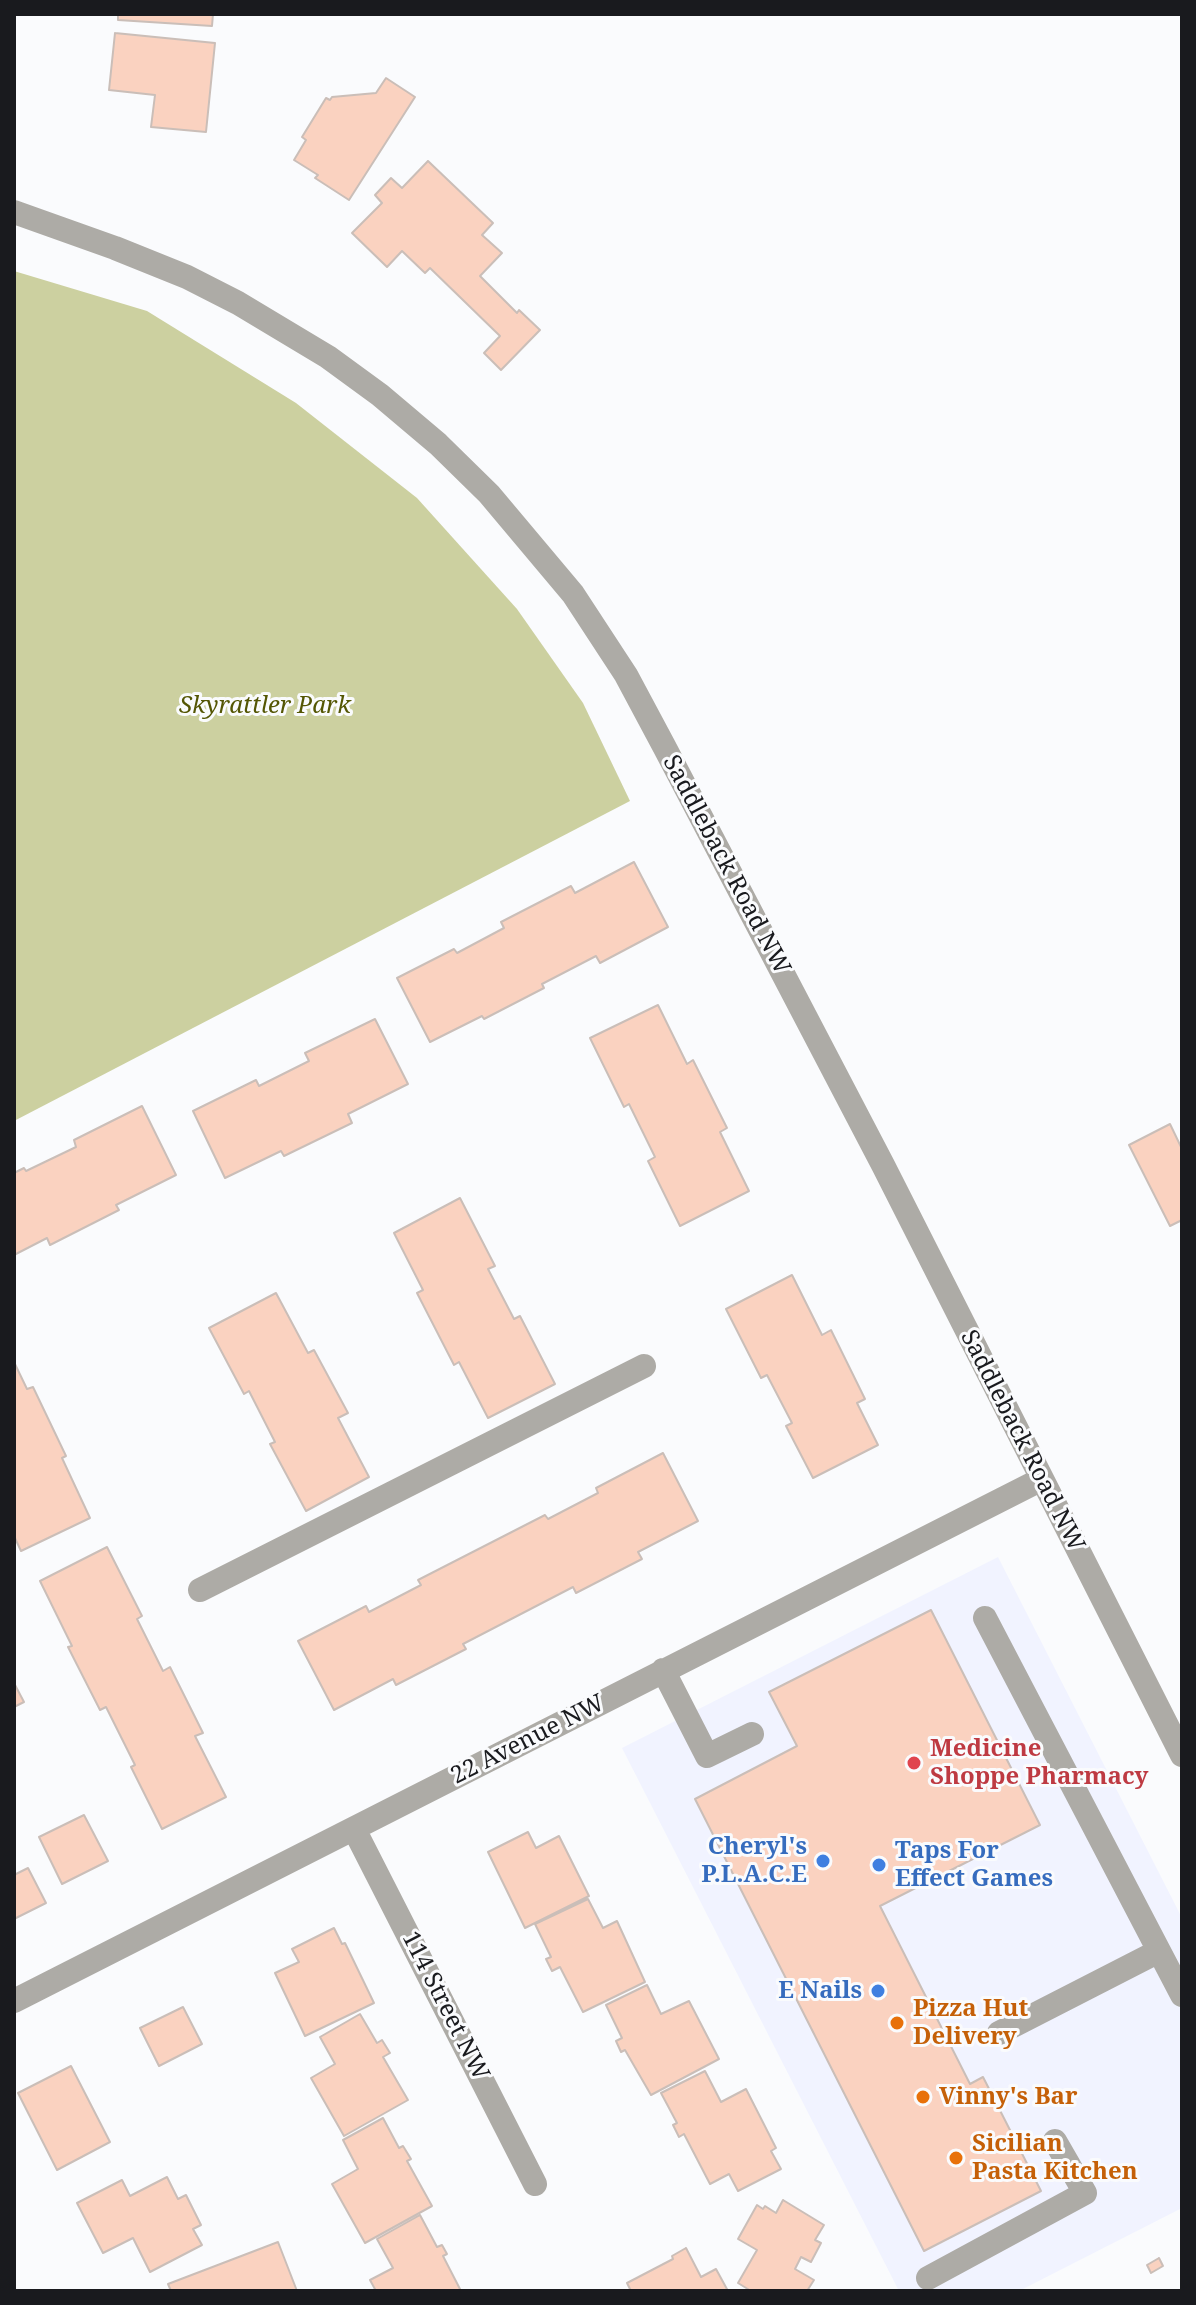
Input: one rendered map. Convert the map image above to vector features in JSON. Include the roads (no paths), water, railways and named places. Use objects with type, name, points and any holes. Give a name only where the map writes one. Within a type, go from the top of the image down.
[{"type":"street","name":"Saddleback Road NW","points":[[14,212],[187,277],[307,343],[380,395],[438,444],[489,494],[573,594],[626,675],[883,1165],[1182,1755]]},
{"type":"street","points":[[200,1590],[644,1366]]},
{"type":"street","name":"22 Avenue NW","points":[[14,2001],[1042,1479]]},
{"type":"street","points":[[985,1618],[1182,1995]]},
{"type":"street","points":[[663,1670],[707,1756],[752,1734]]},
{"type":"street","name":"114 Street NW","points":[[354,1829],[535,2184]]},
{"type":"street","points":[[999,2033],[1159,1951]]},
{"type":"street","points":[[928,2278],[1085,2193],[1055,2141]]},
{"type":"place","name":"Medicine Shoppe Pharmacy","points":[[914,1763]]},
{"type":"place","name":"Cheryl's P.L.A.C.E","points":[[823,1861]]},
{"type":"place","name":"Taps For Effect Games","points":[[879,1865]]},
{"type":"place","name":"E Nails","points":[[878,1991]]},
{"type":"place","name":"Pizza Hut Delivery","points":[[897,2023]]},
{"type":"place","name":"Vinny's Bar","points":[[923,2097]]},
{"type":"place","name":"Sicilian Pasta Kitchen","points":[[956,2158]]},
{"type":"park label","name":"Skyrattler Park","points":[[265,706]]}]
